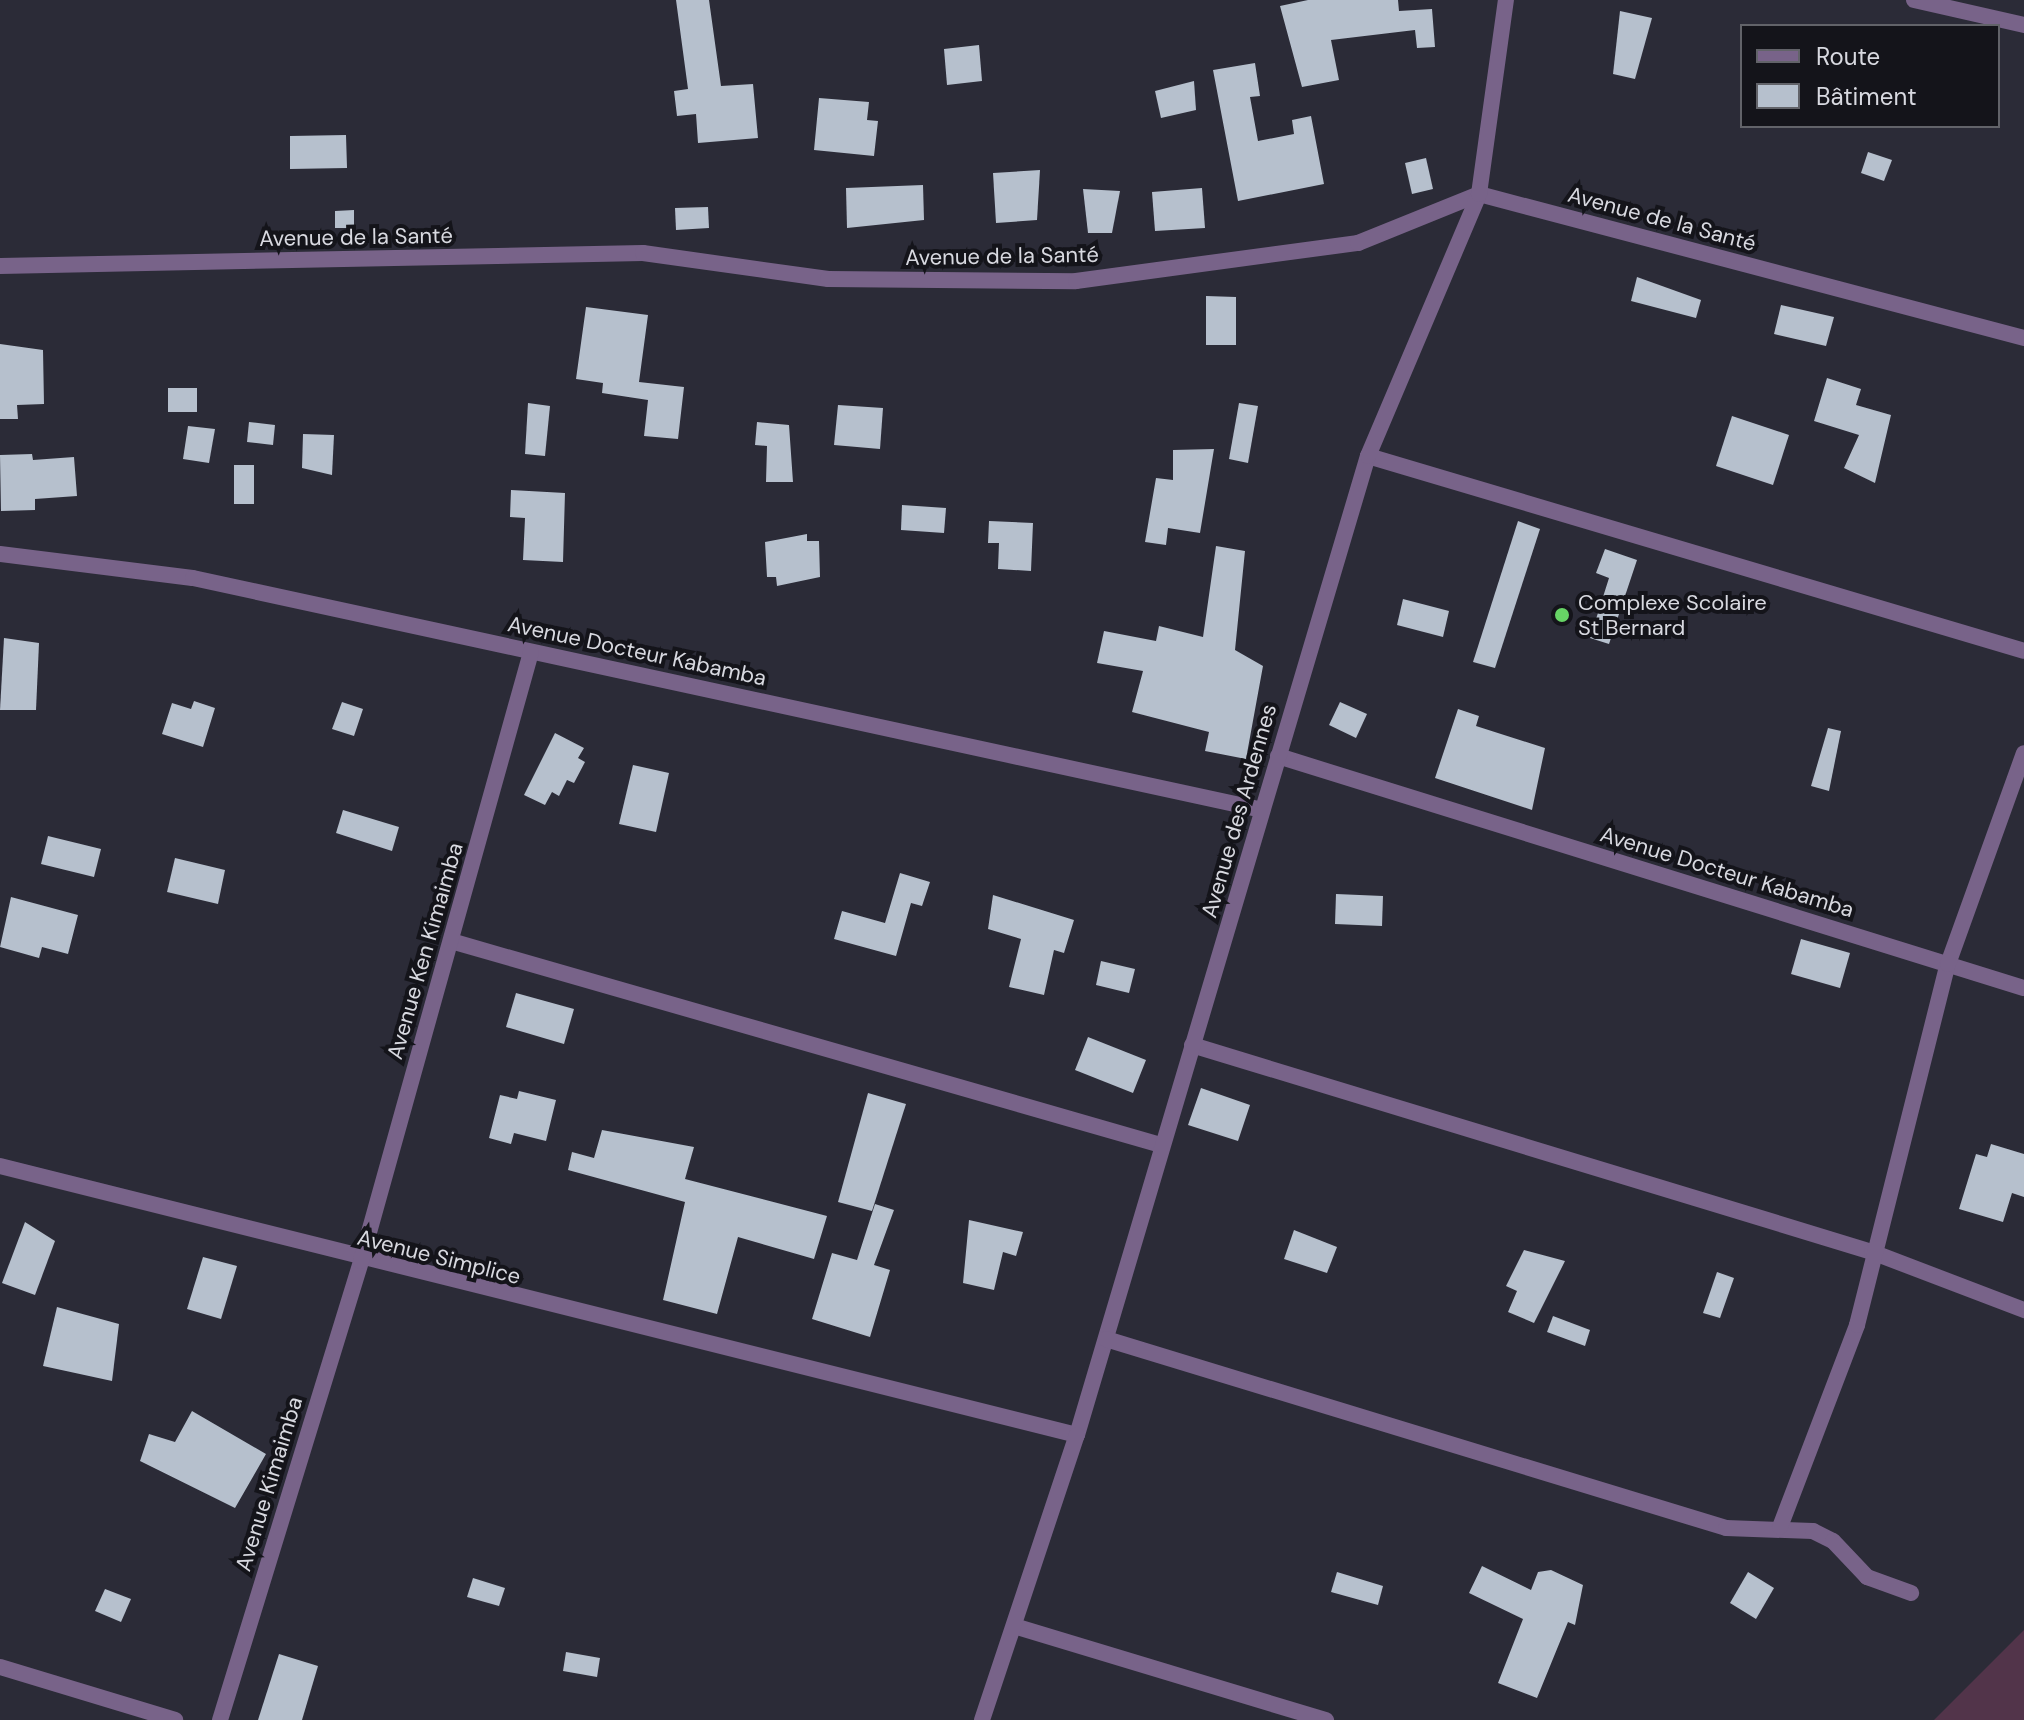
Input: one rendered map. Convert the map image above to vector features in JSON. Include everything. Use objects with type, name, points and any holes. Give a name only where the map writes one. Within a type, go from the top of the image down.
[{"type":"street","name":"Avenue des Ardennes","points":[[982,1720],[1077,1435],[1368,456],[1479,194],[1506,0]]},
{"type":"street","points":[[1914,0],[2024,25]]},
{"type":"street","name":"Avenue de la Santé","points":[[0,266],[643,253],[828,279],[1076,281],[1358,243],[1479,194],[2024,338]]},
{"type":"street","points":[[1368,456],[2024,651]]},
{"type":"street","name":"Avenue Docteur Kabamba","points":[[0,554],[193,578],[1262,810]]},
{"type":"street","name":"Avenue Ken Kimaimba","points":[[361,1261],[531,652]]},
{"type":"street","points":[[1780,1527],[1857,1325],[1872,1252],[1948,964],[2024,753]]},
{"type":"street","name":"Avenue Docteur Kabamba","points":[[1278,756],[2024,988]]},
{"type":"street","points":[[451,941],[1161,1145]]},
{"type":"street","points":[[1192,1045],[1872,1252],[2024,1310]]},
{"type":"street","name":"Avenue Simplice","points":[[0,1166],[361,1261],[870,1382],[1077,1435]]},
{"type":"street","name":"Avenue Kimaimba","points":[[220,1720],[361,1261]]},
{"type":"street","points":[[1106,1339],[1726,1528],[1780,1527],[1833,1541],[1867,1577],[1911,1593]]},
{"type":"street","points":[[1014,1626],[1326,1720]]},
{"type":"street","points":[[0,1667],[175,1720]]},
{"type":"shaded area","points":[[2024,1630],[2024,1720],[1934,1720]]},
{"type":"building","points":[[676,0],[709,0],[721,86],[753,84],[758,138],[698,143],[696,114],[677,116],[674,91],[688,89]]},
{"type":"building","points":[[1308,0],[1398,0],[1399,11],[1432,9],[1435,47],[1417,48],[1415,30],[1331,40],[1339,80],[1302,87],[1280,6]]},
{"type":"building","points":[[1620,11],[1652,18],[1635,79],[1613,74]]},
{"type":"building","points":[[979,45],[982,81],[947,85],[944,49]]},
{"type":"building","points":[[1255,63],[1260,96],[1250,97],[1258,141],[1294,134],[1292,120],[1311,116],[1324,184],[1238,201],[1213,70]]},
{"type":"building","points":[[1194,81],[1196,110],[1161,118],[1155,91]]},
{"type":"building","points":[[819,98],[869,102],[867,120],[878,121],[874,156],[814,150]]},
{"type":"building","points":[[346,135],[347,168],[290,169],[290,136]]},
{"type":"building","points":[[1868,152],[1892,160],[1884,181],[1861,173]]},
{"type":"building","points":[[1426,158],[1433,189],[1412,194],[1405,163]]},
{"type":"building","points":[[1040,170],[1037,220],[996,223],[993,173]]},
{"type":"building","points":[[923,185],[924,220],[847,228],[846,188]]},
{"type":"building","points":[[1202,188],[1205,228],[1155,231],[1152,192]]},
{"type":"building","points":[[1083,189],[1120,191],[1112,233],[1088,233]]},
{"type":"building","points":[[708,207],[709,228],[676,230],[675,208]]},
{"type":"building","points":[[354,210],[354,228],[335,228],[335,211]]},
{"type":"building","points":[[1637,277],[1701,300],[1696,318],[1631,301]]},
{"type":"building","points":[[1206,296],[1236,297],[1236,345],[1206,345]]},
{"type":"building","points":[[1781,305],[1834,317],[1826,346],[1774,334]]},
{"type":"building","points":[[586,307],[648,315],[639,382],[684,387],[678,439],[644,436],[648,400],[602,393],[603,383],[576,379]]},
{"type":"building","points":[[0,344],[43,350],[44,404],[17,405],[18,419],[0,419]]},
{"type":"building","points":[[1827,378],[1861,389],[1856,405],[1891,415],[1875,483],[1844,468],[1859,435],[1814,421]]},
{"type":"building","points":[[168,388],[197,388],[197,412],[168,412]]},
{"type":"building","points":[[528,403],[550,406],[545,456],[525,454]]},
{"type":"building","points":[[1239,403],[1258,406],[1248,463],[1229,459]]},
{"type":"building","points":[[838,405],[883,408],[880,449],[834,445]]},
{"type":"building","points":[[1732,416],[1789,435],[1773,485],[1716,466]]},
{"type":"building","points":[[249,422],[275,425],[273,445],[247,442]]},
{"type":"building","points":[[757,422],[789,425],[793,482],[766,482],[767,446],[755,445]]},
{"type":"building","points":[[188,426],[215,429],[209,463],[183,459]]},
{"type":"building","points":[[303,434],[334,435],[332,475],[302,468]]},
{"type":"building","points":[[1214,449],[1200,533],[1168,528],[1166,545],[1145,542],[1156,478],[1173,480],[1173,450]]},
{"type":"building","points":[[32,454],[33,460],[74,457],[77,496],[35,499],[35,510],[1,511],[0,455]]},
{"type":"building","points":[[234,465],[254,465],[254,504],[234,504]]},
{"type":"building","points":[[511,490],[565,493],[563,562],[523,560],[525,518],[510,517]]},
{"type":"building","points":[[902,505],[946,508],[944,533],[901,530]]},
{"type":"building","points":[[989,521],[1033,523],[1031,571],[998,569],[999,543],[988,543]]},
{"type":"building","points":[[1518,521],[1540,529],[1495,668],[1473,662]]},
{"type":"building","points":[[807,534],[807,541],[819,541],[820,577],[777,586],[776,577],[767,577],[765,542]]},
{"type":"building","points":[[1216,546],[1245,551],[1235,650],[1263,666],[1246,759],[1205,751],[1209,732],[1132,712],[1143,671],[1097,663],[1104,631],[1156,641],[1159,626],[1203,637]]},
{"type":"building","points":[[1605,549],[1637,560],[1609,644],[1590,638],[1609,578],[1596,573]]},
{"type":"building","points":[[1403,599],[1449,611],[1443,637],[1397,625]]},
{"type":"building","points":[[4,638],[39,643],[36,710],[0,710]]},
{"type":"building","points":[[194,701],[215,708],[203,747],[162,734],[172,703],[191,709]]},
{"type":"building","points":[[342,702],[363,709],[354,736],[332,729]]},
{"type":"building","points":[[1340,702],[1367,714],[1356,738],[1329,725]]},
{"type":"building","points":[[1458,709],[1479,716],[1476,726],[1545,748],[1532,810],[1435,778]]},
{"type":"building","points":[[1828,728],[1841,731],[1829,791],[1811,786]]},
{"type":"building","points":[[555,733],[584,748],[578,758],[585,762],[574,783],[567,780],[559,796],[552,792],[545,805],[524,795]]},
{"type":"building","points":[[633,765],[669,773],[656,832],[619,824]]},
{"type":"building","points":[[343,810],[399,827],[392,851],[336,833]]},
{"type":"building","points":[[48,836],[101,849],[94,877],[41,864]]},
{"type":"building","points":[[175,858],[225,870],[218,904],[167,892]]},
{"type":"building","points":[[900,873],[930,882],[922,906],[911,903],[896,956],[834,939],[842,911],[885,923]]},
{"type":"building","points":[[1336,894],[1383,896],[1382,926],[1335,924]]},
{"type":"building","points":[[993,895],[1074,920],[1064,953],[1054,950],[1044,995],[1009,987],[1021,939],[988,929]]},
{"type":"building","points":[[11,897],[78,915],[68,954],[42,947],[39,958],[0,947]]},
{"type":"building","points":[[1801,939],[1850,953],[1840,988],[1791,974]]},
{"type":"building","points":[[1101,961],[1135,969],[1129,993],[1096,985]]},
{"type":"building","points":[[516,993],[574,1009],[564,1044],[506,1027]]},
{"type":"building","points":[[1088,1037],[1146,1060],[1133,1093],[1075,1070]]},
{"type":"building","points":[[1201,1088],[1250,1105],[1238,1141],[1188,1125]]},
{"type":"building","points":[[519,1091],[556,1100],[546,1141],[514,1133],[511,1144],[489,1138],[500,1095],[517,1099]]},
{"type":"building","points":[[868,1093],[906,1104],[872,1211],[838,1202]]},
{"type":"building","points":[[602,1130],[694,1147],[685,1179],[827,1216],[814,1259],[738,1237],[717,1314],[663,1300],[685,1202],[568,1170],[572,1152],[594,1158]]},
{"type":"building","points":[[1991,1144],[2024,1154],[2024,1197],[2012,1193],[2003,1222],[1959,1209],[1976,1154],[1987,1157]]},
{"type":"building","points":[[875,1204],[894,1210],[874,1265],[890,1270],[870,1337],[812,1319],[832,1253],[857,1260]]},
{"type":"building","points":[[969,1220],[1023,1232],[1016,1256],[1003,1252],[994,1290],[963,1283]]},
{"type":"building","points":[[25,1222],[55,1241],[35,1295],[2,1283]]},
{"type":"building","points":[[1294,1230],[1337,1247],[1327,1273],[1284,1259]]},
{"type":"building","points":[[1524,1250],[1565,1261],[1534,1323],[1508,1312],[1517,1291],[1506,1286]]},
{"type":"building","points":[[203,1257],[237,1266],[221,1319],[187,1309]]},
{"type":"building","points":[[1717,1272],[1734,1278],[1720,1318],[1703,1313]]},
{"type":"building","points":[[57,1307],[119,1324],[112,1381],[43,1366]]},
{"type":"building","points":[[1553,1316],[1590,1330],[1585,1346],[1547,1332]]},
{"type":"building","points":[[192,1411],[266,1454],[235,1508],[140,1461],[149,1434],[175,1442]]},
{"type":"building","points":[[1482,1566],[1531,1590],[1538,1572],[1551,1570],[1583,1585],[1575,1625],[1568,1622],[1537,1698],[1498,1683],[1523,1619],[1469,1593]]},
{"type":"building","points":[[1337,1572],[1383,1586],[1378,1605],[1331,1592]]},
{"type":"building","points":[[1748,1572],[1774,1588],[1756,1619],[1730,1603]]},
{"type":"building","points":[[473,1578],[505,1588],[499,1606],[467,1597]]},
{"type":"building","points":[[105,1589],[131,1599],[121,1622],[95,1611]]},
{"type":"building","points":[[566,1652],[600,1658],[597,1677],[563,1671]]},
{"type":"building","points":[[279,1654],[318,1666],[302,1720],[258,1720]]},
{"type":"place","name":"Complexe Scolaire St Bernard","points":[[1562,615]]}]
